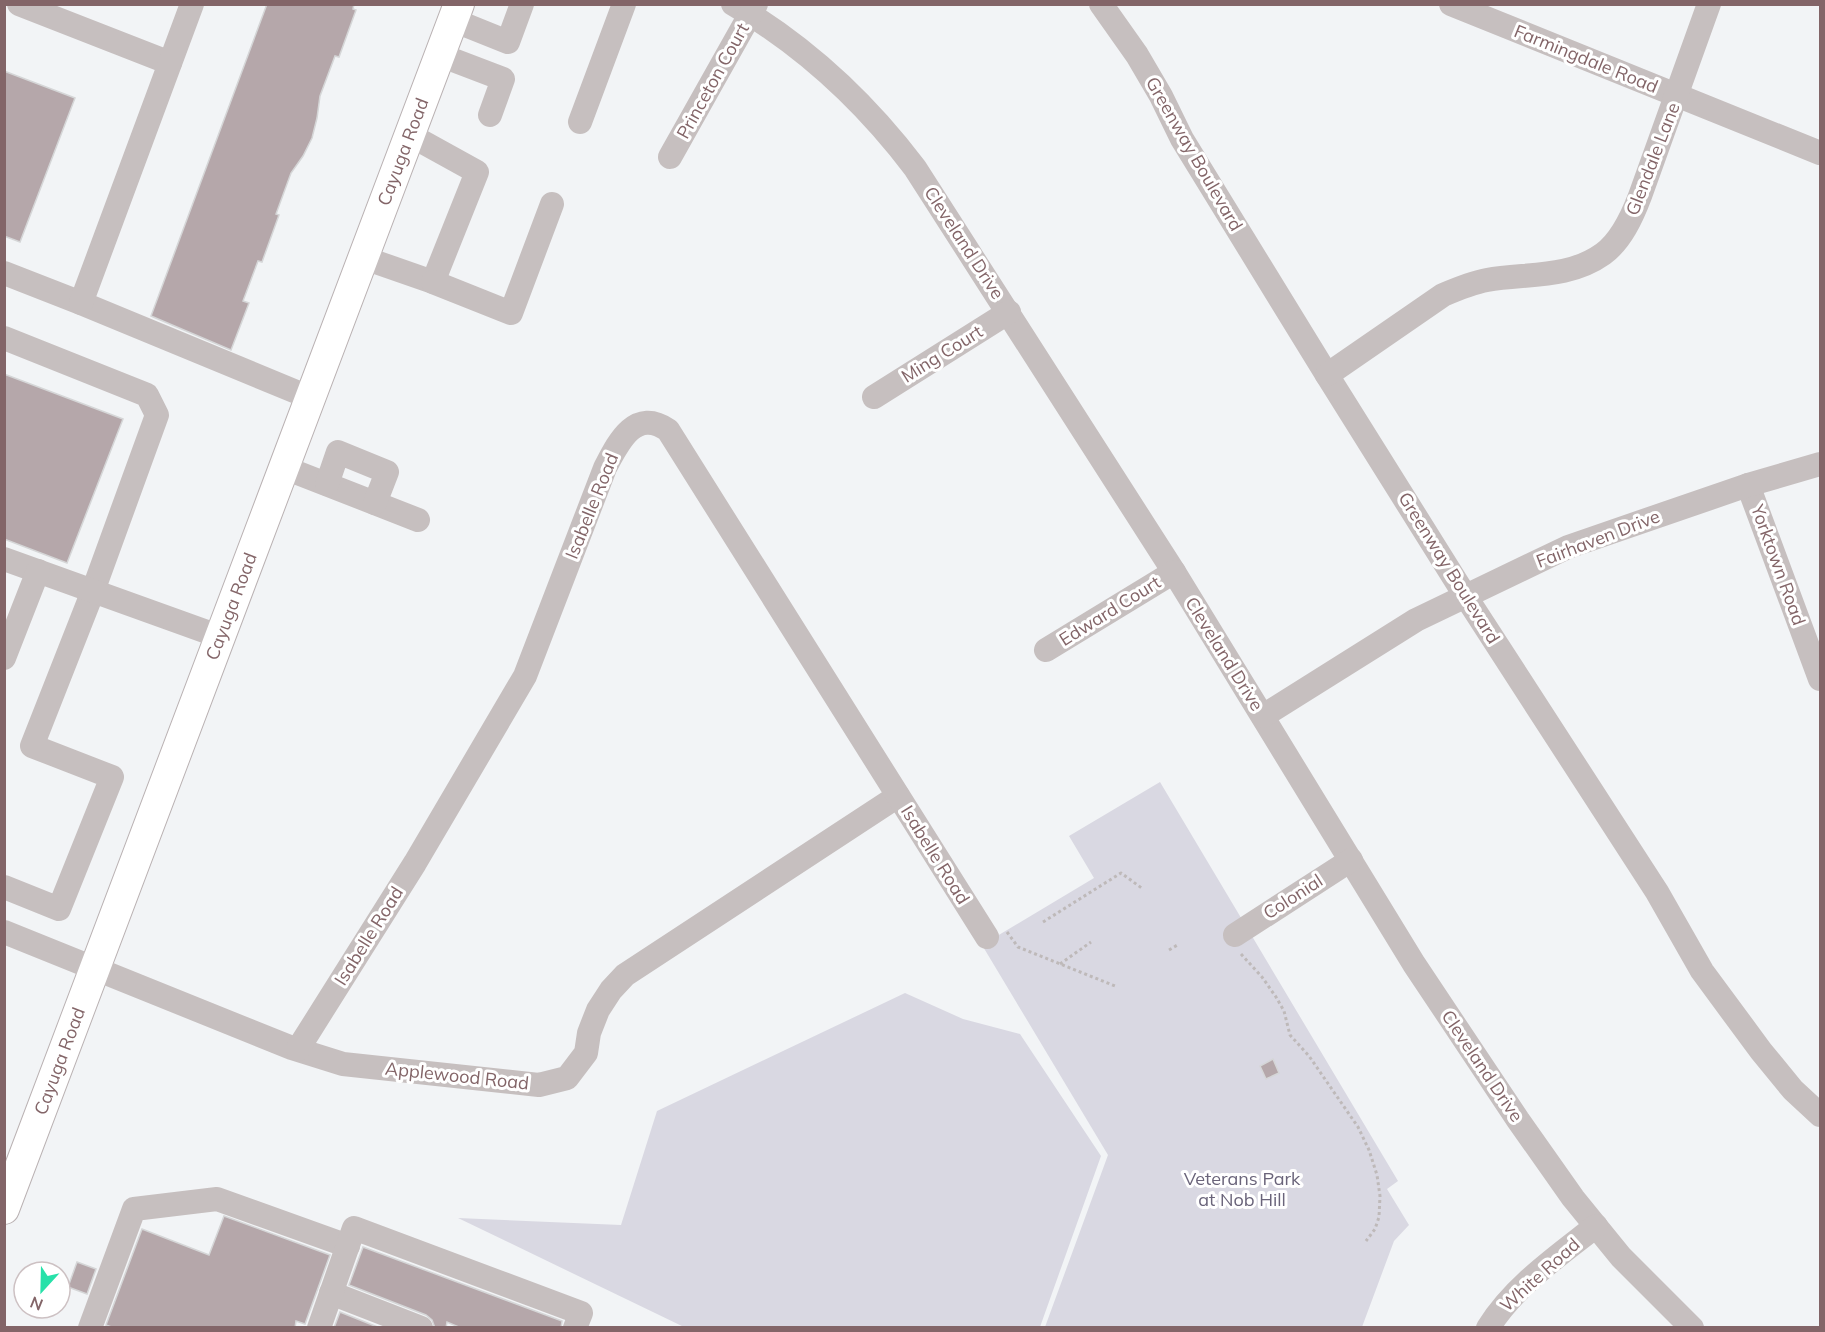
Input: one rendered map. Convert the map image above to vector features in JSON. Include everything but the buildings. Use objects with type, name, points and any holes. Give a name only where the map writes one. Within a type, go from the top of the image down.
[{"type":"main road","name":"Cayuga Road","points":[[4,1209],[456,12]]},
{"type":"street","points":[[19,4],[170,63]]},
{"type":"street","points":[[81,303],[192,4]]},
{"type":"street","points":[[456,12],[508,42],[522,4]]},
{"type":"street","points":[[580,122],[624,4]]},
{"type":"street","name":"Greenway Boulevard","points":[[1101,4],[1137,55],[1182,139],[1327,375],[1466,597],[1657,892],[1702,971],[1793,1090],[1821,1115]]},
{"type":"street","name":"Farmingdale Road","points":[[1451,4],[1821,153]]},
{"type":"street","name":"Glendale Lane","points":[[1327,375],[1443,295],[1463,286],[1487,280],[1554,274],[1583,266],[1604,253],[1631,219],[1709,4]]},
{"type":"street","name":"Princeton Court","points":[[670,157],[746,8]]},
{"type":"street","name":"Cleveland Drive","points":[[746,8],[818,63],[863,105],[915,168],[1174,572],[1414,963],[1518,1120],[1573,1198],[1596,1226],[1622,1257],[1692,1328]]},
{"type":"street","points":[[440,55],[503,79],[490,114]]},
{"type":"street","points":[[410,135],[477,172],[433,282]]},
{"type":"street","points":[[364,258],[433,282],[510,313],[552,204]]},
{"type":"street","points":[[4,273],[311,398]]},
{"type":"street","name":"Ming Court","points":[[874,397],[1009,312]]},
{"type":"street","points":[[4,338],[147,395],[157,415],[93,591],[32,746],[112,777],[59,909],[4,887]]},
{"type":"street","name":"Isabelle Road","points":[[298,1049],[415,863],[525,676],[605,468],[615,449],[629,430],[638,424],[649,422],[659,424],[668,430],[898,796],[997,934]]},
{"type":"street","points":[[327,484],[338,452],[387,472],[375,503]]},
{"type":"street","name":"Fairhaven Drive","points":[[1263,716],[1416,620],[1568,547],[1748,485],[1821,464]]},
{"type":"street","points":[[285,468],[418,520]]},
{"type":"street","name":"Yorktown Road","points":[[1748,485],[1821,679]]},
{"type":"street","points":[[4,559],[221,637]]},
{"type":"street","points":[[4,658],[38,571]]},
{"type":"street","name":"Edward Court","points":[[1046,650],[1174,572]]},
{"type":"street","name":"Applewood Road","points":[[4,932],[292,1048],[343,1064],[539,1085],[567,1078],[585,1053],[589,1033],[598,1010],[611,990],[625,975],[898,796]]},
{"type":"street","name":"Colonial","points":[[1236,941],[1351,861]]},
{"type":"street","points":[[90,1328],[134,1209],[217,1199],[348,1246]]},
{"type":"street","name":"White Road","points":[[1488,1328],[1499,1309],[1540,1271],[1596,1226]]},
{"type":"street","points":[[319,1328],[354,1228],[581,1313],[575,1328]]},
{"type":"street","points":[[331,1293],[421,1328]]},
{"type":"path","points":[[1043,922],[1121,873],[1143,889]]},
{"type":"path","points":[[997,934],[1018,947],[1115,986]]},
{"type":"path","points":[[1236,941],[1276,997],[1284,1011],[1290,1035],[1309,1056],[1358,1127],[1369,1150],[1377,1175],[1380,1217],[1375,1230],[1366,1241]]},
{"type":"path","points":[[1060,964],[1091,942]]},
{"type":"path","points":[[1169,950],[1179,944]]},
{"type":"green space","name":"Veterans Park at Nob Hill","points":[[1160,782],[1398,1181],[1387,1189],[1409,1225],[1394,1241],[1362,1327],[1045,1327],[1108,1155],[982,945],[1094,878],[1069,836]]},
{"type":"green space","points":[[905,993],[963,1019],[1020,1034],[1101,1156],[1040,1327],[684,1327],[458,1218],[621,1225],[657,1111]]}]
